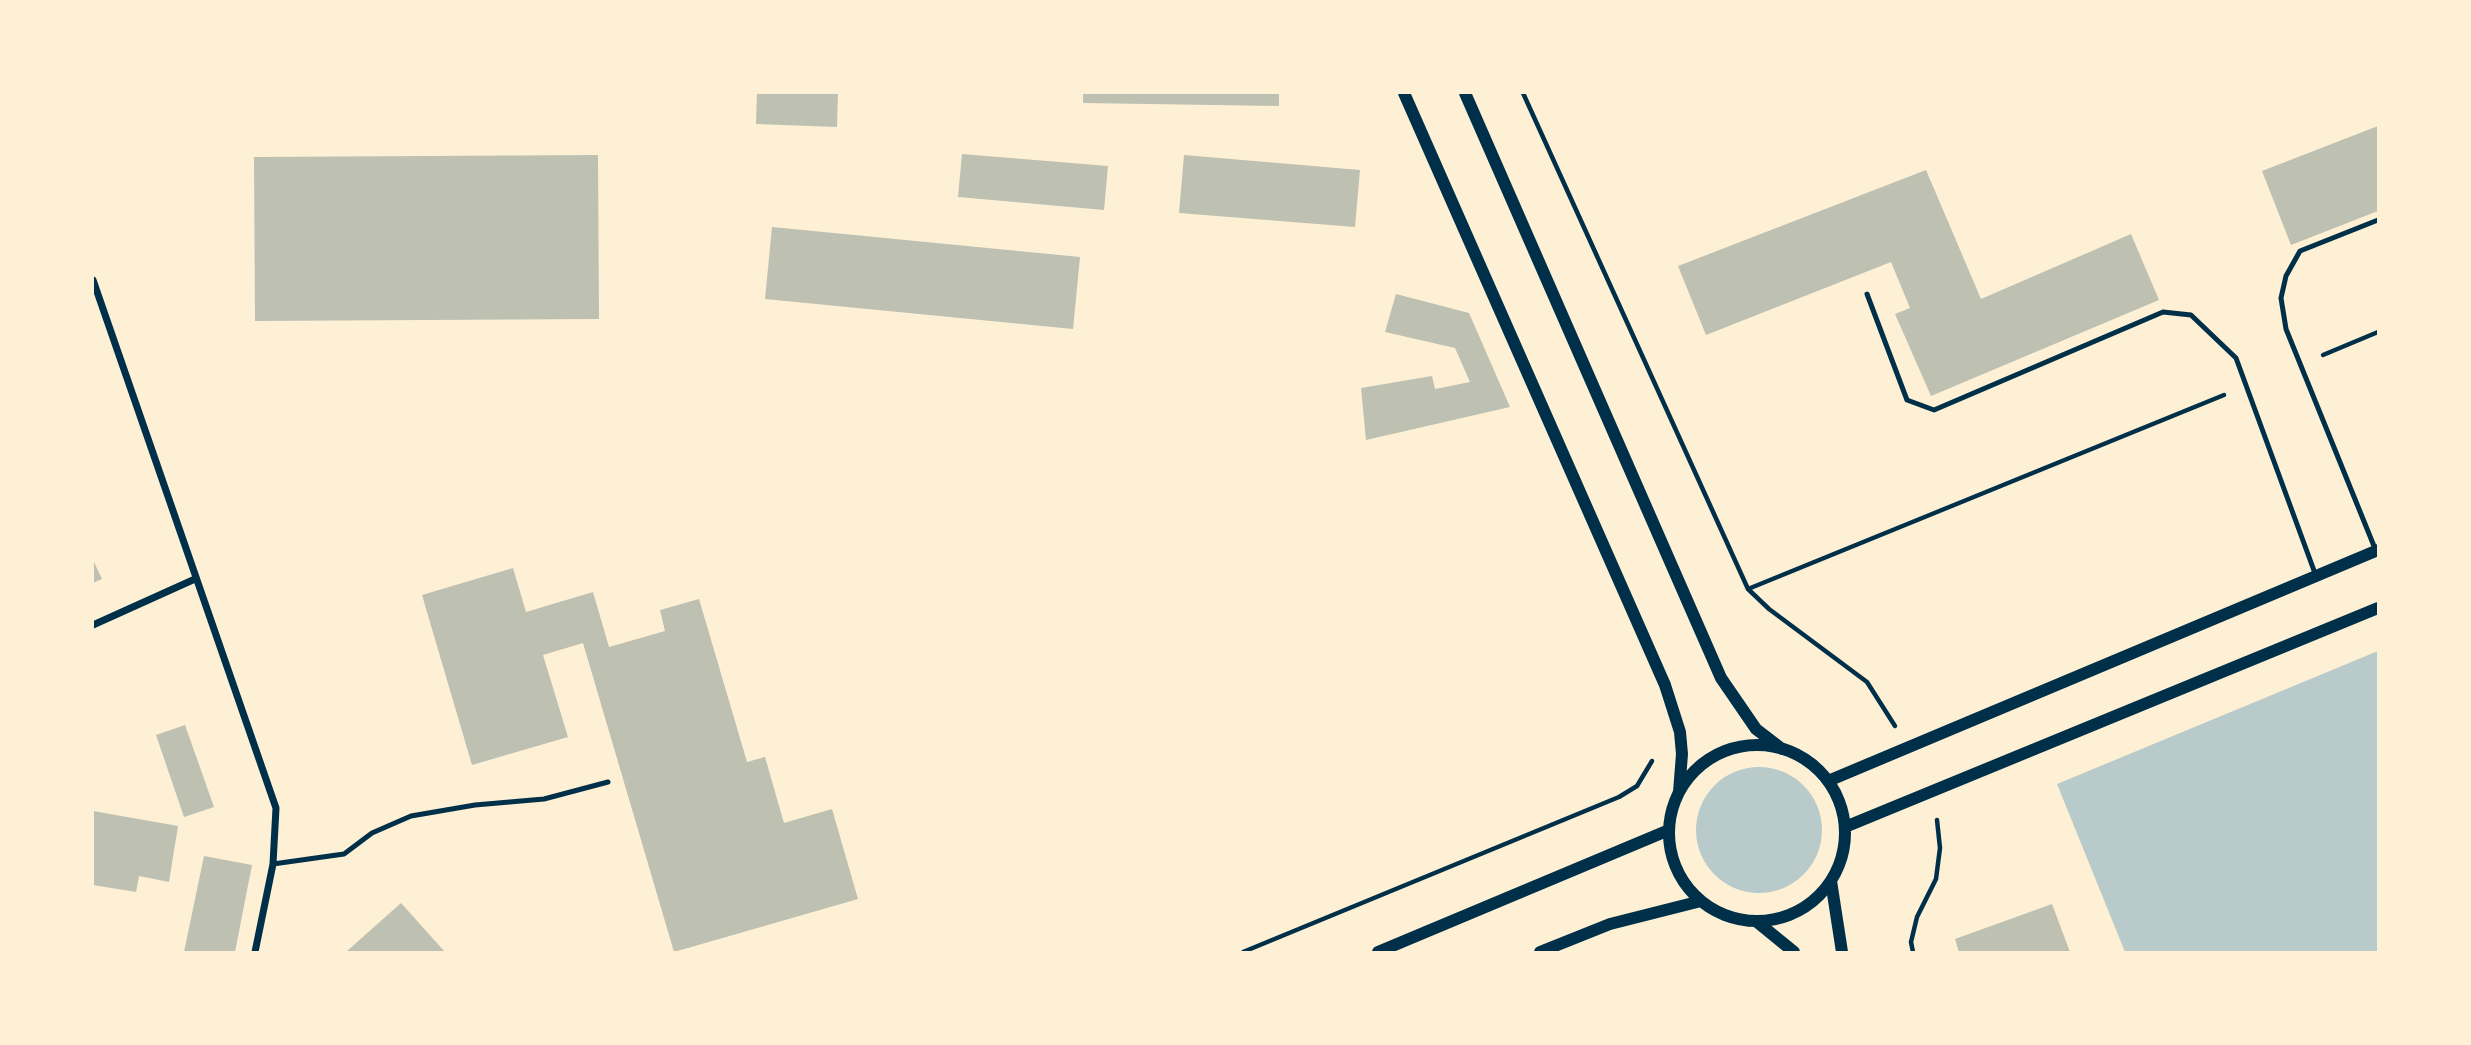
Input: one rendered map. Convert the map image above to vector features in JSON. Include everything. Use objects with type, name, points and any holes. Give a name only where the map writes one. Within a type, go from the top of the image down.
[{"type":"street","points":[[1404,93],[1665,685],[1680,732],[1682,754],[1679,792],[1669,830],[1676,869],[1701,901],[1726,916],[1756,921],[1772,920],[1800,910],[1831,881],[1843,855],[1845,827],[1840,803],[1828,781],[1808,761],[1782,749],[1756,729],[1721,678],[1465,93]]},
{"type":"street","points":[[93,280],[276,808],[273,863],[255,952]]},
{"type":"street","points":[[1828,781],[2377,550]]},
{"type":"street","points":[[93,625],[195,579]]},
{"type":"street","points":[[1845,827],[2378,608]]},
{"type":"street","points":[[1679,792],[1702,764],[1727,751],[1754,745],[1782,749]]},
{"type":"street","points":[[1378,952],[1669,830]]},
{"type":"street","points":[[1831,881],[1842,952]]},
{"type":"street","points":[[1540,952],[1610,924],[1701,901]]},
{"type":"street","points":[[1756,921],[1794,952]]},
{"type":"lane","points":[[2377,550],[2286,328],[2281,298],[2286,276],[2300,251],[2378,220]]},
{"type":"lane","points":[[1867,294],[1906,400],[1934,410],[2163,312],[2191,315],[2236,358],[2316,576]]},
{"type":"lane","points":[[273,863],[344,854],[372,833],[411,816],[475,805],[544,799],[608,782]]},
{"type":"path","points":[[1523,93],[1748,589],[1769,609],[1867,682],[1908,748]]},
{"type":"path","points":[[2314,358],[2378,332]]},
{"type":"path","points":[[1748,589],[2237,390]]},
{"type":"path","points":[[1243,952],[1619,797],[1637,786],[1655,757]]},
{"type":"path","points":[[1913,952],[1911,942],[1917,917],[1936,879],[1940,848],[1929,792]]},
{"type":"shaded area","points":[[2378,651],[2378,952],[2125,952],[2057,784]]},
{"type":"shaded area","points":[[1759,767],[1783,771],[1804,785],[1818,806],[1822,830],[1818,854],[1804,875],[1783,889],[1759,893],[1735,889],[1714,875],[1700,854],[1696,830],[1700,806],[1714,785],[1735,771]]},
{"type":"building","points":[[757,93],[838,93],[837,127],[756,124]]},
{"type":"building","points":[[1083,93],[1279,93],[1279,106],[1083,103]]},
{"type":"building","points":[[2378,126],[2378,211],[2291,245],[2262,171]]},
{"type":"building","points":[[962,154],[1108,166],[1104,210],[958,197]]},
{"type":"building","points":[[598,155],[599,319],[255,321],[254,157]]},
{"type":"building","points":[[1184,155],[1360,170],[1355,227],[1179,213]]},
{"type":"building","points":[[1926,170],[1981,299],[2131,234],[2159,300],[1931,396],[1895,314],[1910,308],[1891,262],[1706,335],[1678,266]]},
{"type":"building","points":[[772,227],[1080,257],[1073,329],[765,299]]},
{"type":"building","points":[[1396,294],[1469,313],[1510,407],[1366,440],[1361,388],[1432,376],[1435,389],[1470,382],[1455,348],[1385,332]]},
{"type":"building","points":[[93,560],[102,579],[93,583]]},
{"type":"building","points":[[513,568],[526,612],[593,592],[609,647],[665,631],[660,610],[699,599],[747,762],[765,757],[784,823],[832,809],[858,899],[674,952],[583,643],[543,655],[568,737],[472,765],[422,595]]},
{"type":"building","points":[[185,725],[214,807],[184,817],[156,735]]},
{"type":"building","points":[[93,811],[178,826],[169,882],[139,876],[136,892],[93,885]]},
{"type":"building","points":[[204,856],[252,865],[235,952],[184,952]]},
{"type":"building","points":[[401,903],[445,952],[346,952]]},
{"type":"building","points":[[2052,904],[2070,952],[1959,952],[1955,939]]}]
